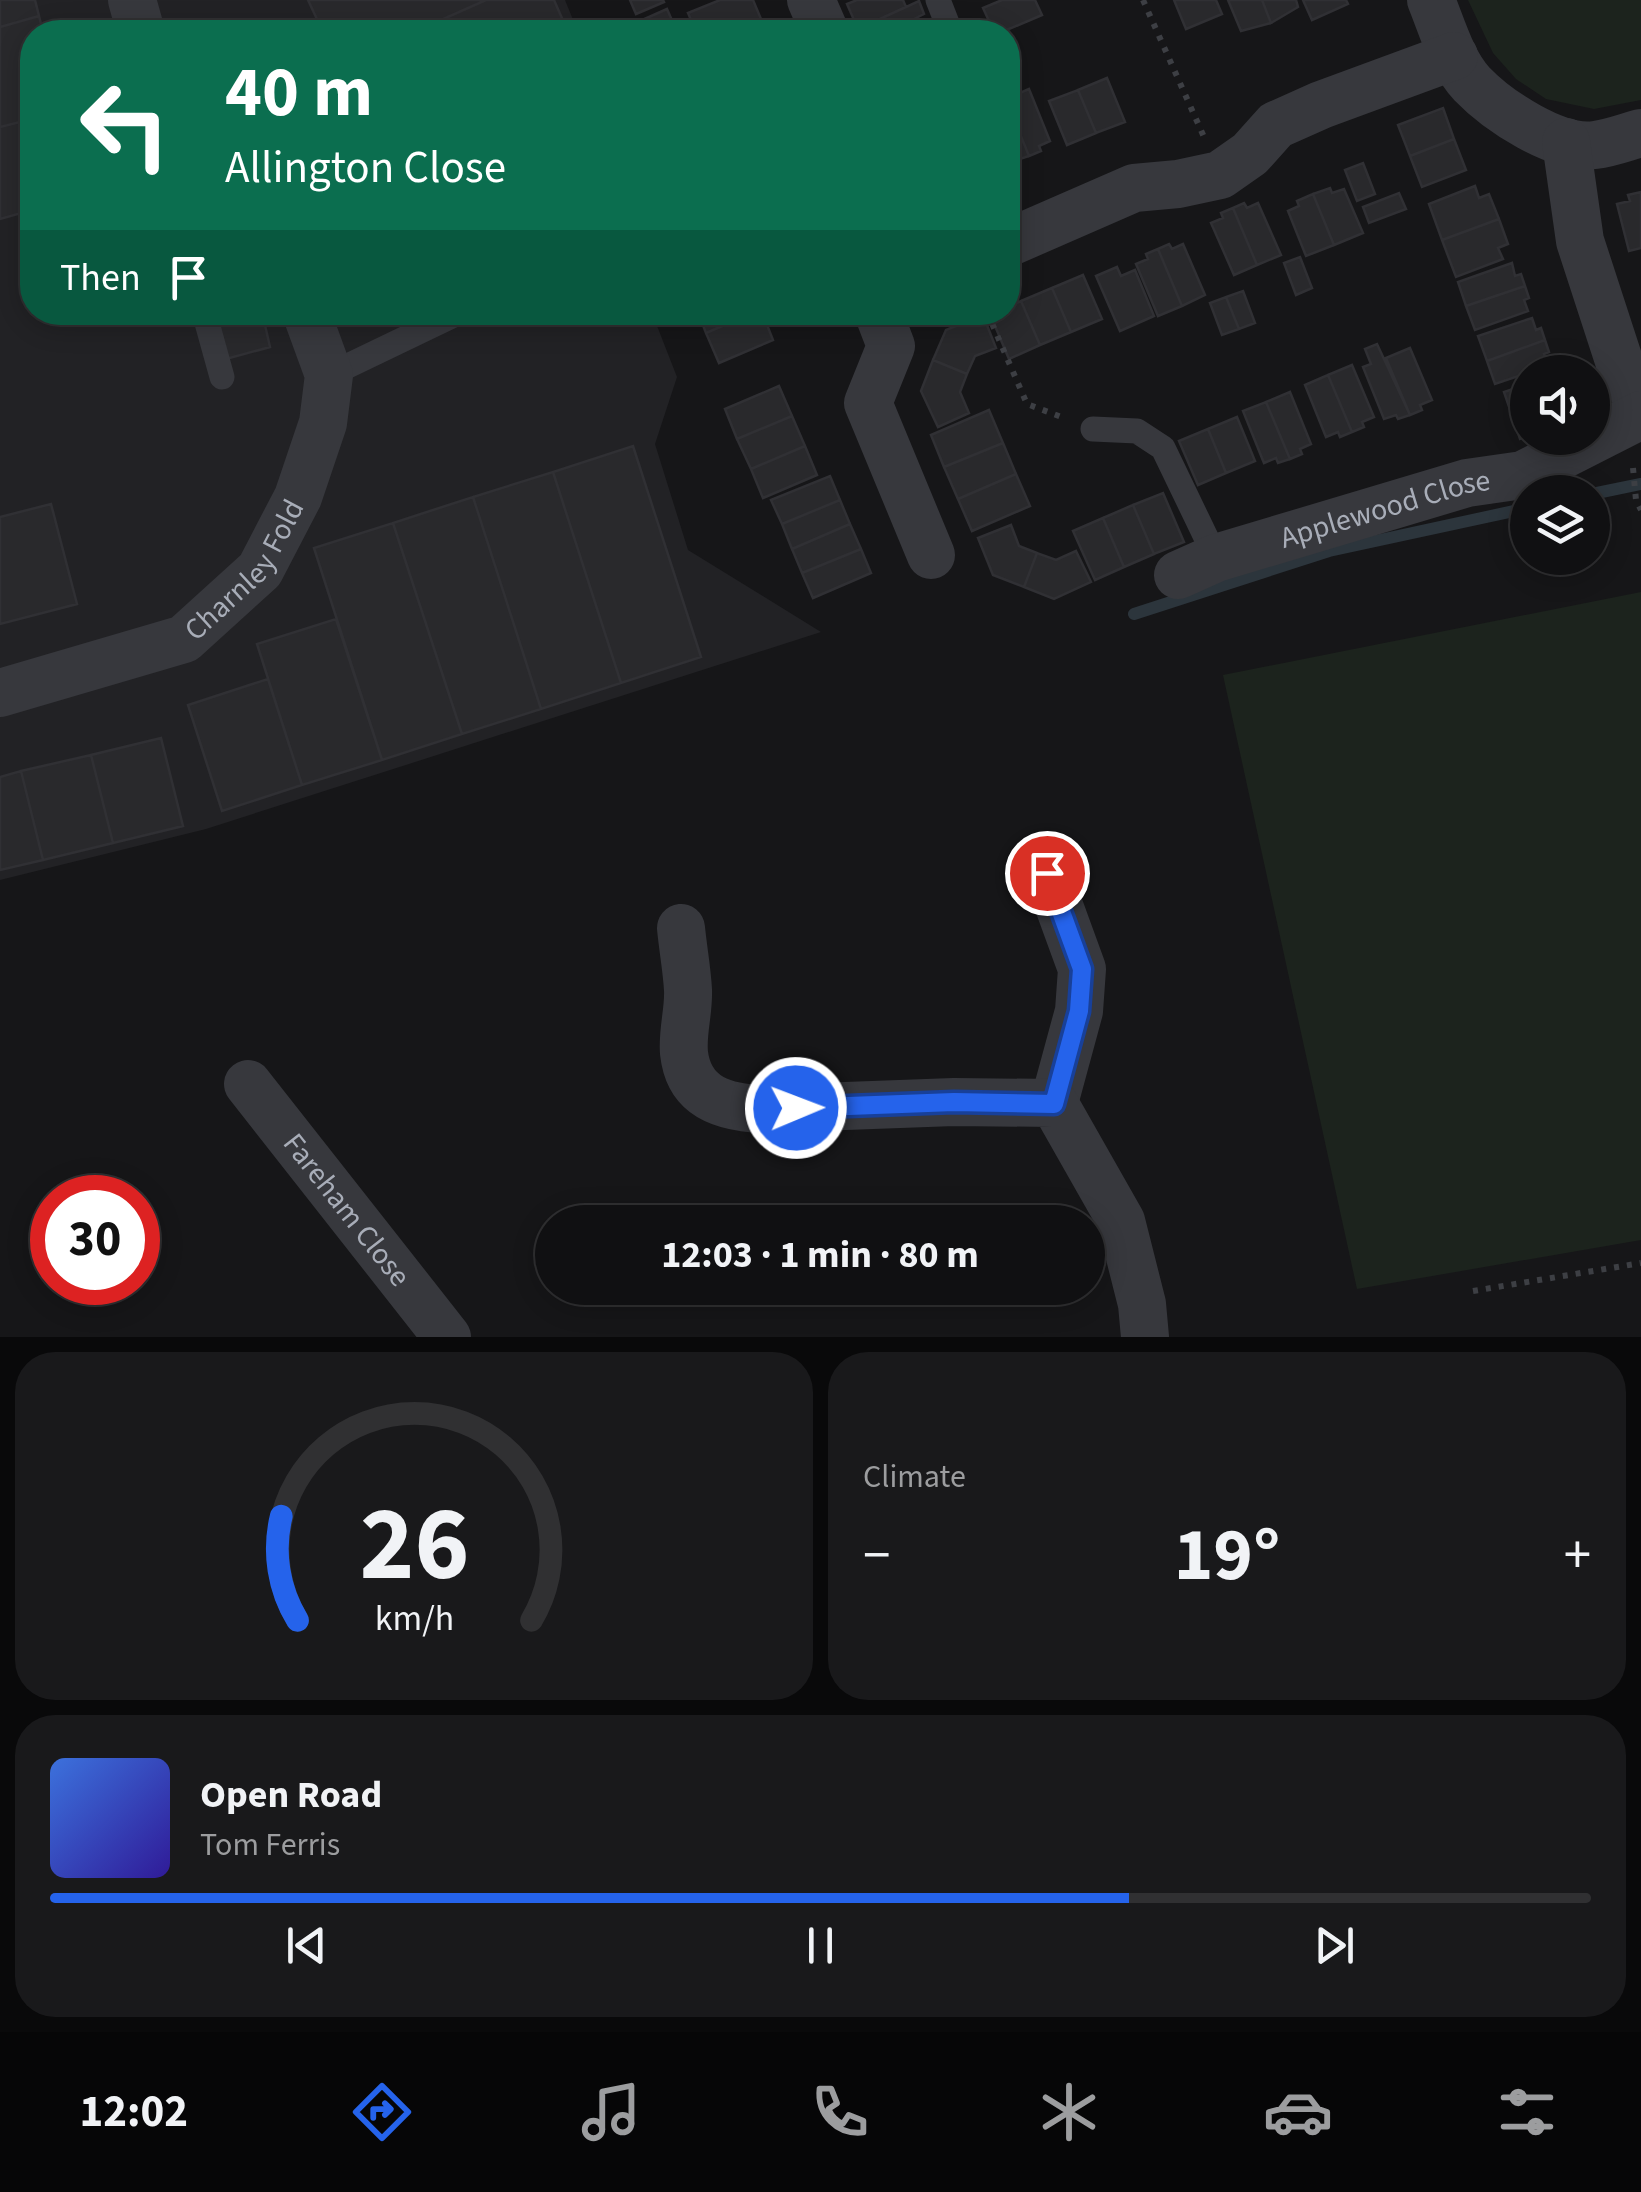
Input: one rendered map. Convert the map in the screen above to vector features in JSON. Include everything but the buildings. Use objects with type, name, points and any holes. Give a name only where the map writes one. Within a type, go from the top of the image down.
[{"type":"street","points":[[1431,0],[1470,83],[1533,130],[1566,142],[1593,146],[1641,133]]},
{"type":"street","points":[[1020,239],[1134,188],[1178,184],[1220,174],[1250,154],[1276,125],[1321,104],[1454,56]]},
{"type":"street","points":[[1566,142],[1580,241],[1624,373],[1641,405]]},
{"type":"street","name":"Charnley Fold","points":[[0,693],[184,639],[260,570],[298,497],[323,423],[329,375],[311,325]]},
{"type":"street","points":[[883,325],[890,346],[868,403],[931,555]]},
{"type":"street","name":"Applewood Close","points":[[1197,567],[1467,482],[1522,475],[1641,415]]},
{"type":"street","points":[[1047,873],[1082,969],[1079,1011],[1054,1104],[1121,1221],[1142,1304],[1145,1337]]},
{"type":"street","points":[[681,928],[688,992],[684,1054],[694,1083],[717,1103],[764,1109],[954,1102],[1054,1104]]},
{"type":"street","name":"Fareham Close","points":[[248,1084],[447,1337]]},
{"type":"lane","points":[[208,325],[222,378]]},
{"type":"lane","points":[[329,375],[433,325]]},
{"type":"lane","points":[[1093,429],[1137,431],[1162,448],[1197,567]]},
{"type":"path","points":[[1144,0],[1220,174]]},
{"type":"path","points":[[993,325],[1027,404],[1093,429]]},
{"type":"path","points":[[1636,474],[1636,500],[1641,510]]},
{"type":"path","points":[[1473,1291],[1641,1263]]},
{"type":"shaded area","points":[[0,0],[565,0],[573,20],[20,20],[20,325],[657,325],[677,377],[655,444],[688,550],[821,632],[206,829],[0,880]]},
{"type":"shaded area","points":[[1468,0],[1641,0],[1641,100],[1594,109],[1546,99],[1516,79],[1493,53]]},
{"type":"shaded area","points":[[1641,592],[1641,1240],[1357,1289],[1223,675]]},
{"type":"waterway","points":[[1610,490],[1641,484]]},
{"type":"waterway","points":[[1134,614],[1329,551],[1510,512]]},
{"type":"route","points":[[796,1108],[954,1102],[1054,1104],[1079,1011],[1082,969],[1047,873]]}]
